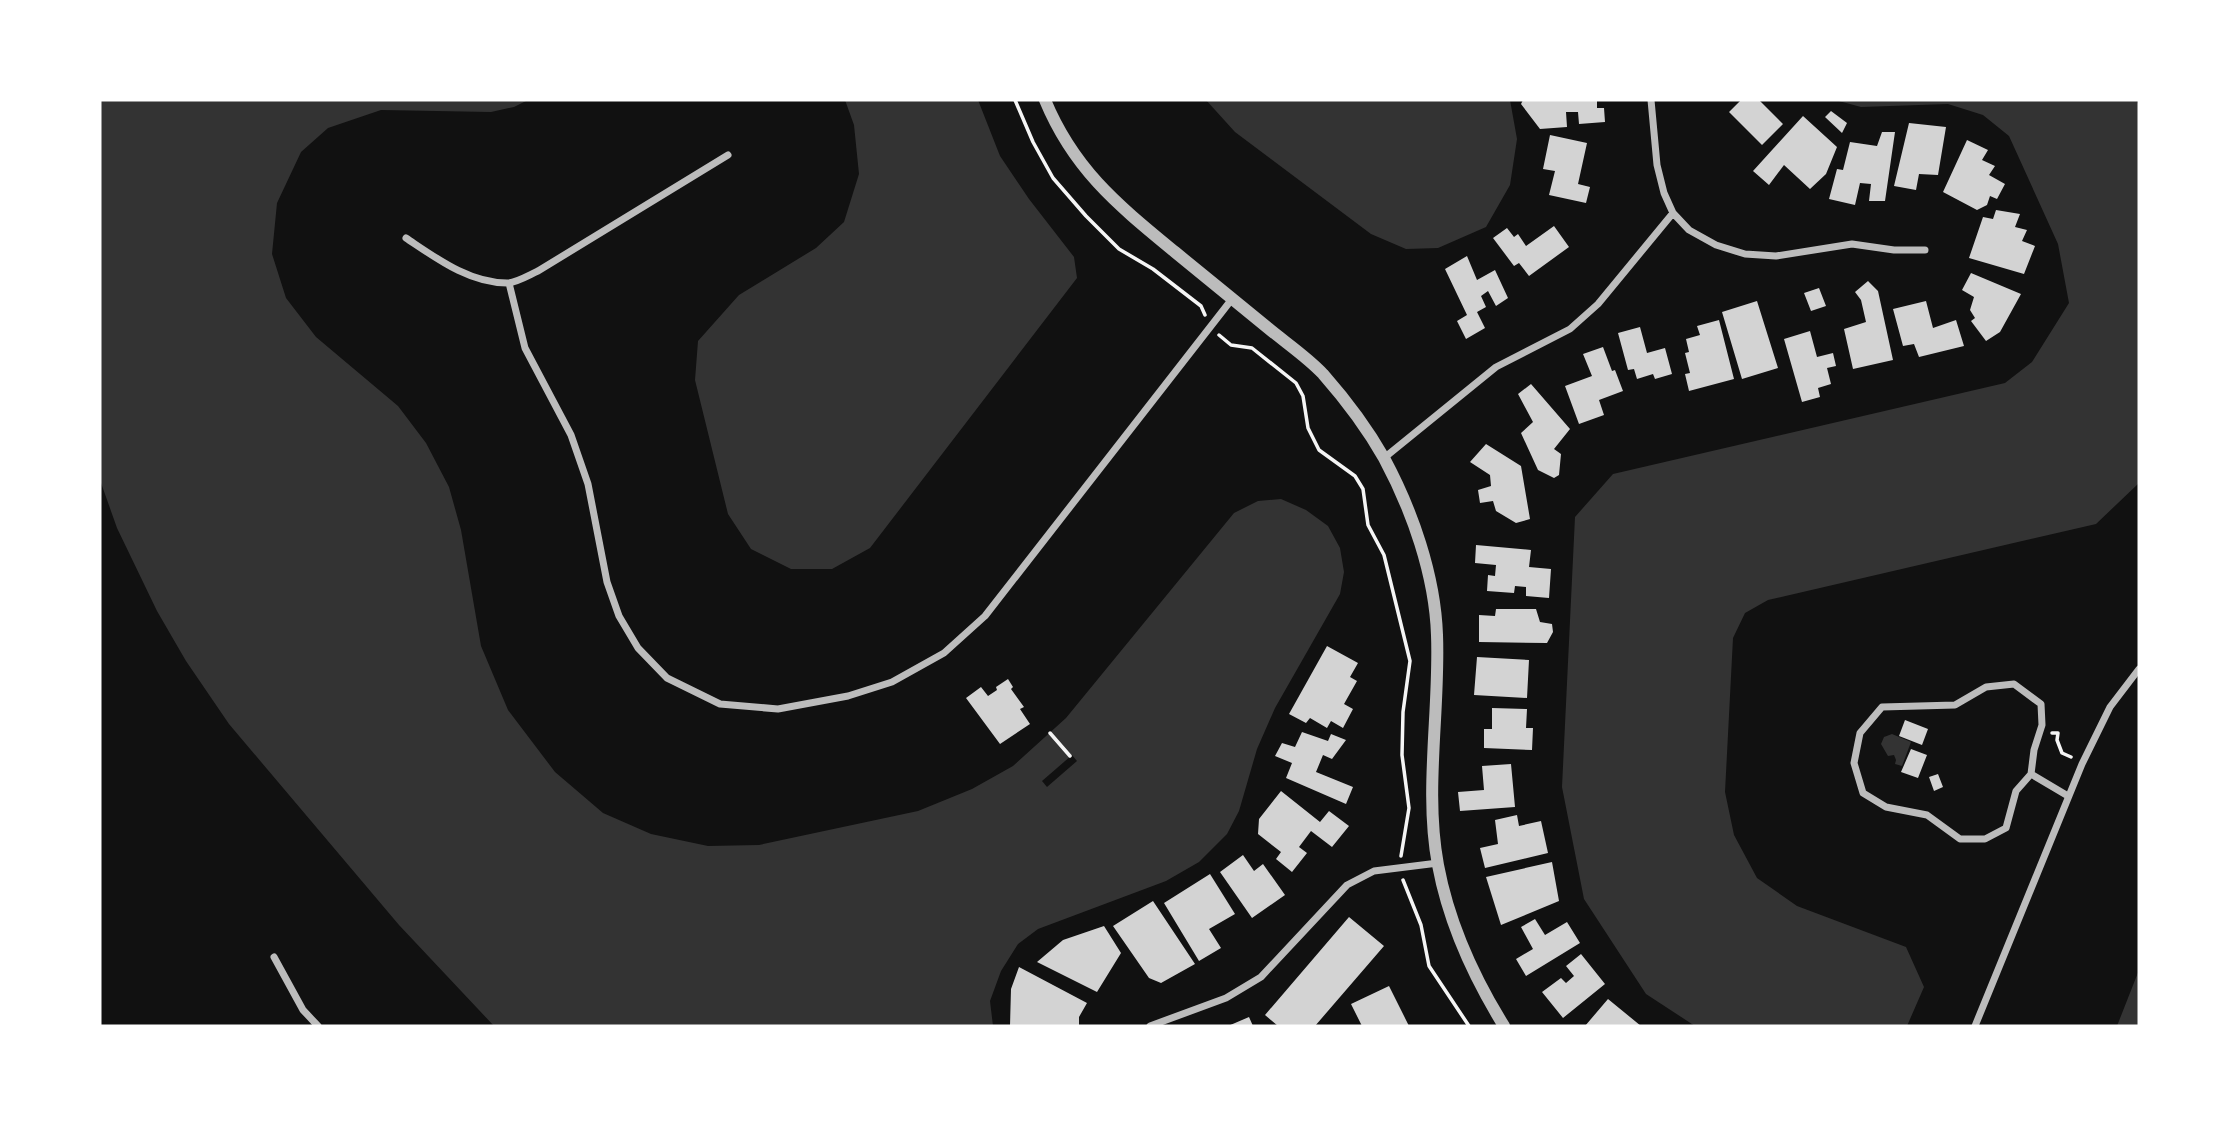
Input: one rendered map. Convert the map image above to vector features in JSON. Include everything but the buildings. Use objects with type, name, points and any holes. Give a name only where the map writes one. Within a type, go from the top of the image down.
[{"type":"street","points":[[1045,100],[1051,116],[1083,169],[1114,202],[1321,372],[1360,421],[1384,458],[1420,545],[1432,595],[1437,634],[1433,801],[1438,863],[1452,922],[1479,986],[1504,1026]]},
{"type":"street","points":[[1651,100],[1657,165],[1664,193],[1674,213],[1689,230],[1716,245],[1745,254],[1776,256],[1852,244],[1894,250],[1925,250]]},
{"type":"street","points":[[406,238],[446,264],[475,278],[509,283],[538,271],[728,155]]},
{"type":"street","points":[[1384,458],[1496,367],[1570,329],[1598,304],[1674,213]]},
{"type":"street","points":[[509,283],[525,348],[571,436],[588,484],[607,582],[619,616],[638,648],[667,678],[720,704],[778,709],[848,696],[892,682],[944,653],[985,616],[1232,299]]},
{"type":"street","points":[[1975,1026],[2082,764],[2110,707],[2139,669]]},
{"type":"street","points":[[2131,680],[2139,686]]},
{"type":"street","points":[[2014,684],[2041,704],[2042,725],[2039,735],[2031,774],[2017,790],[2006,828],[1985,839],[1960,839],[1927,815],[1886,807],[1863,793],[1854,763],[1860,733],[1882,707],[1955,705],[1986,687],[2014,684]]},
{"type":"street","points":[[2031,774],[2068,796]]},
{"type":"street","points":[[1150,1026],[1226,998],[1261,976],[1347,885],[1374,871],[1438,863]]},
{"type":"street","points":[[274,957],[303,1010],[318,1026]]},
{"type":"path","points":[[1015,100],[1033,142],[1053,178],[1119,249],[1153,269],[1201,306],[1210,328],[1231,345],[1252,348],[1296,383],[1303,396],[1308,428],[1319,450],[1355,476],[1363,489],[1368,525],[1384,555],[1410,661],[1403,712],[1402,755],[1409,808],[1399,868],[1422,925],[1429,966],[1469,1026]]},
{"type":"path","points":[[1050,733],[1070,756]]},
{"type":"path","points":[[2039,735],[2057,733],[2062,753],[2082,764]]},
{"type":"shaded area","points":[[100,100],[528,100],[514,107],[491,112],[381,110],[328,128],[301,152],[277,203],[272,254],[286,298],[316,337],[398,406],[426,443],[449,487],[461,530],[481,646],[508,710],[555,772],[603,813],[651,834],[708,846],[759,845],[918,811],[972,789],[1013,766],[1066,718],[1234,513],[1258,501],[1281,499],[1306,510],[1328,526],[1340,548],[1344,572],[1340,594],[1275,708],[1257,749],[1239,811],[1227,834],[1199,862],[1166,881],[1038,929],[1018,944],[1001,971],[990,1001],[993,1026],[494,1026],[399,925],[229,724],[186,661],[157,611],[117,528],[100,480]]},
{"type":"shaded area","points":[[845,100],[978,100],[1000,156],[1074,257],[1077,278],[870,548],[832,569],[791,569],[751,549],[728,514],[695,380],[698,341],[739,295],[816,248],[844,222],[859,174],[854,125]]},
{"type":"shaded area","points":[[1206,100],[1510,100],[1517,139],[1510,185],[1486,227],[1438,248],[1406,249],[1371,234],[1235,132]]},
{"type":"shaded area","points":[[1835,100],[2136,100],[2139,106],[2139,483],[2096,524],[1768,600],[1745,613],[1733,638],[1725,792],[1734,835],[1757,878],[1797,906],[1906,947],[1924,987],[1907,1026],[1695,1026],[1646,994],[1584,899],[1562,787],[1575,517],[1613,474],[2005,383],[2032,362],[2069,303],[2058,244],[2009,136],[1983,115],[1948,104],[1861,107]]},
{"type":"shaded area","points":[[1892,734],[1911,742],[1902,766],[1895,764],[1894,755],[1888,756],[1881,744],[1884,737]]},
{"type":"shaded area","points":[[2139,970],[2139,1026],[2117,1026]]},
{"type":"pier","points":[[1072,755],[1077,761],[1047,787],[1042,781]]}]
